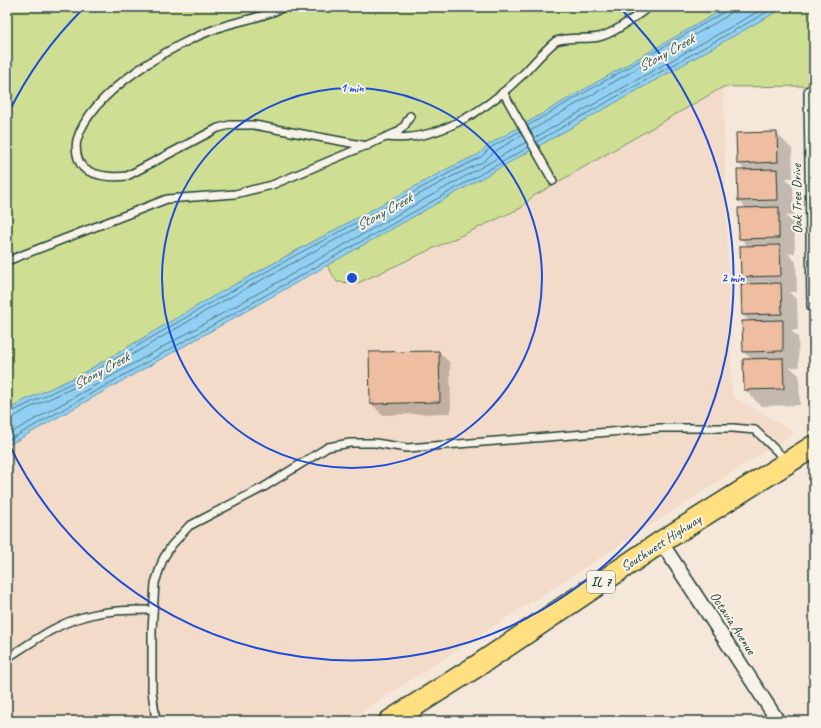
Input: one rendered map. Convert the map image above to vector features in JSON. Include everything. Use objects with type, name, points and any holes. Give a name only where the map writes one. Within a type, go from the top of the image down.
[{"type":"main road","name":"Southwest Highway","points":[[390,721],[476,666],[661,542],[814,446]]},
{"type":"street","name":"Oak Tree Drive","points":[[811,92],[814,306]]},
{"type":"street","name":"Octavia Avenue","points":[[661,542],[778,721]]},
{"type":"lane","points":[[284,7],[263,16],[219,27],[196,36],[139,69],[116,85],[103,99],[79,133],[76,145],[79,161],[84,168],[102,177],[114,178],[127,176],[218,128],[230,125],[254,125],[367,146]]},
{"type":"lane","points":[[386,137],[398,139],[438,131],[455,124],[503,92],[556,41],[565,38],[597,37],[606,34],[650,7]]},
{"type":"lane","points":[[503,92],[553,181]]},
{"type":"lane","points":[[7,261],[167,199],[221,196],[254,191],[367,146],[398,132],[405,125],[410,116]]},
{"type":"lane","points":[[156,721],[152,691],[153,610],[155,583],[163,559],[171,546],[189,526],[264,487],[328,447],[350,443],[374,443],[407,448],[660,428],[733,428],[755,430],[788,462]]},
{"type":"lane","points":[[7,658],[52,631],[82,617],[116,611],[153,610]]},
{"type":"shaded area","points":[[723,87],[732,396],[795,432],[347,721],[7,721],[7,446],[327,266],[337,282],[358,283],[521,208],[532,197]]},
{"type":"green space","points":[[7,7],[738,7],[749,26],[785,7],[814,7],[814,86],[723,87],[532,197],[521,208],[358,283],[337,282],[313,242],[83,373],[7,411]]},
{"type":"water","name":"Stony Creek","points":[[727,7],[785,7],[7,446],[7,411],[23,401],[82,374],[212,297],[449,168],[479,154],[488,145]]},
{"type":"building","points":[[777,132],[778,162],[737,164],[736,133]]},
{"type":"building","points":[[777,169],[778,200],[738,201],[737,170]]},
{"type":"building","points":[[779,207],[779,238],[739,239],[738,208]]},
{"type":"building","points":[[780,245],[781,276],[741,277],[740,246]]},
{"type":"building","points":[[781,283],[782,314],[742,315],[741,284]]},
{"type":"building","points":[[783,320],[783,351],[743,352],[742,321]]},
{"type":"building","points":[[439,351],[440,402],[370,404],[369,352]]},
{"type":"building","points":[[783,358],[784,389],[744,390],[743,359]]}]
